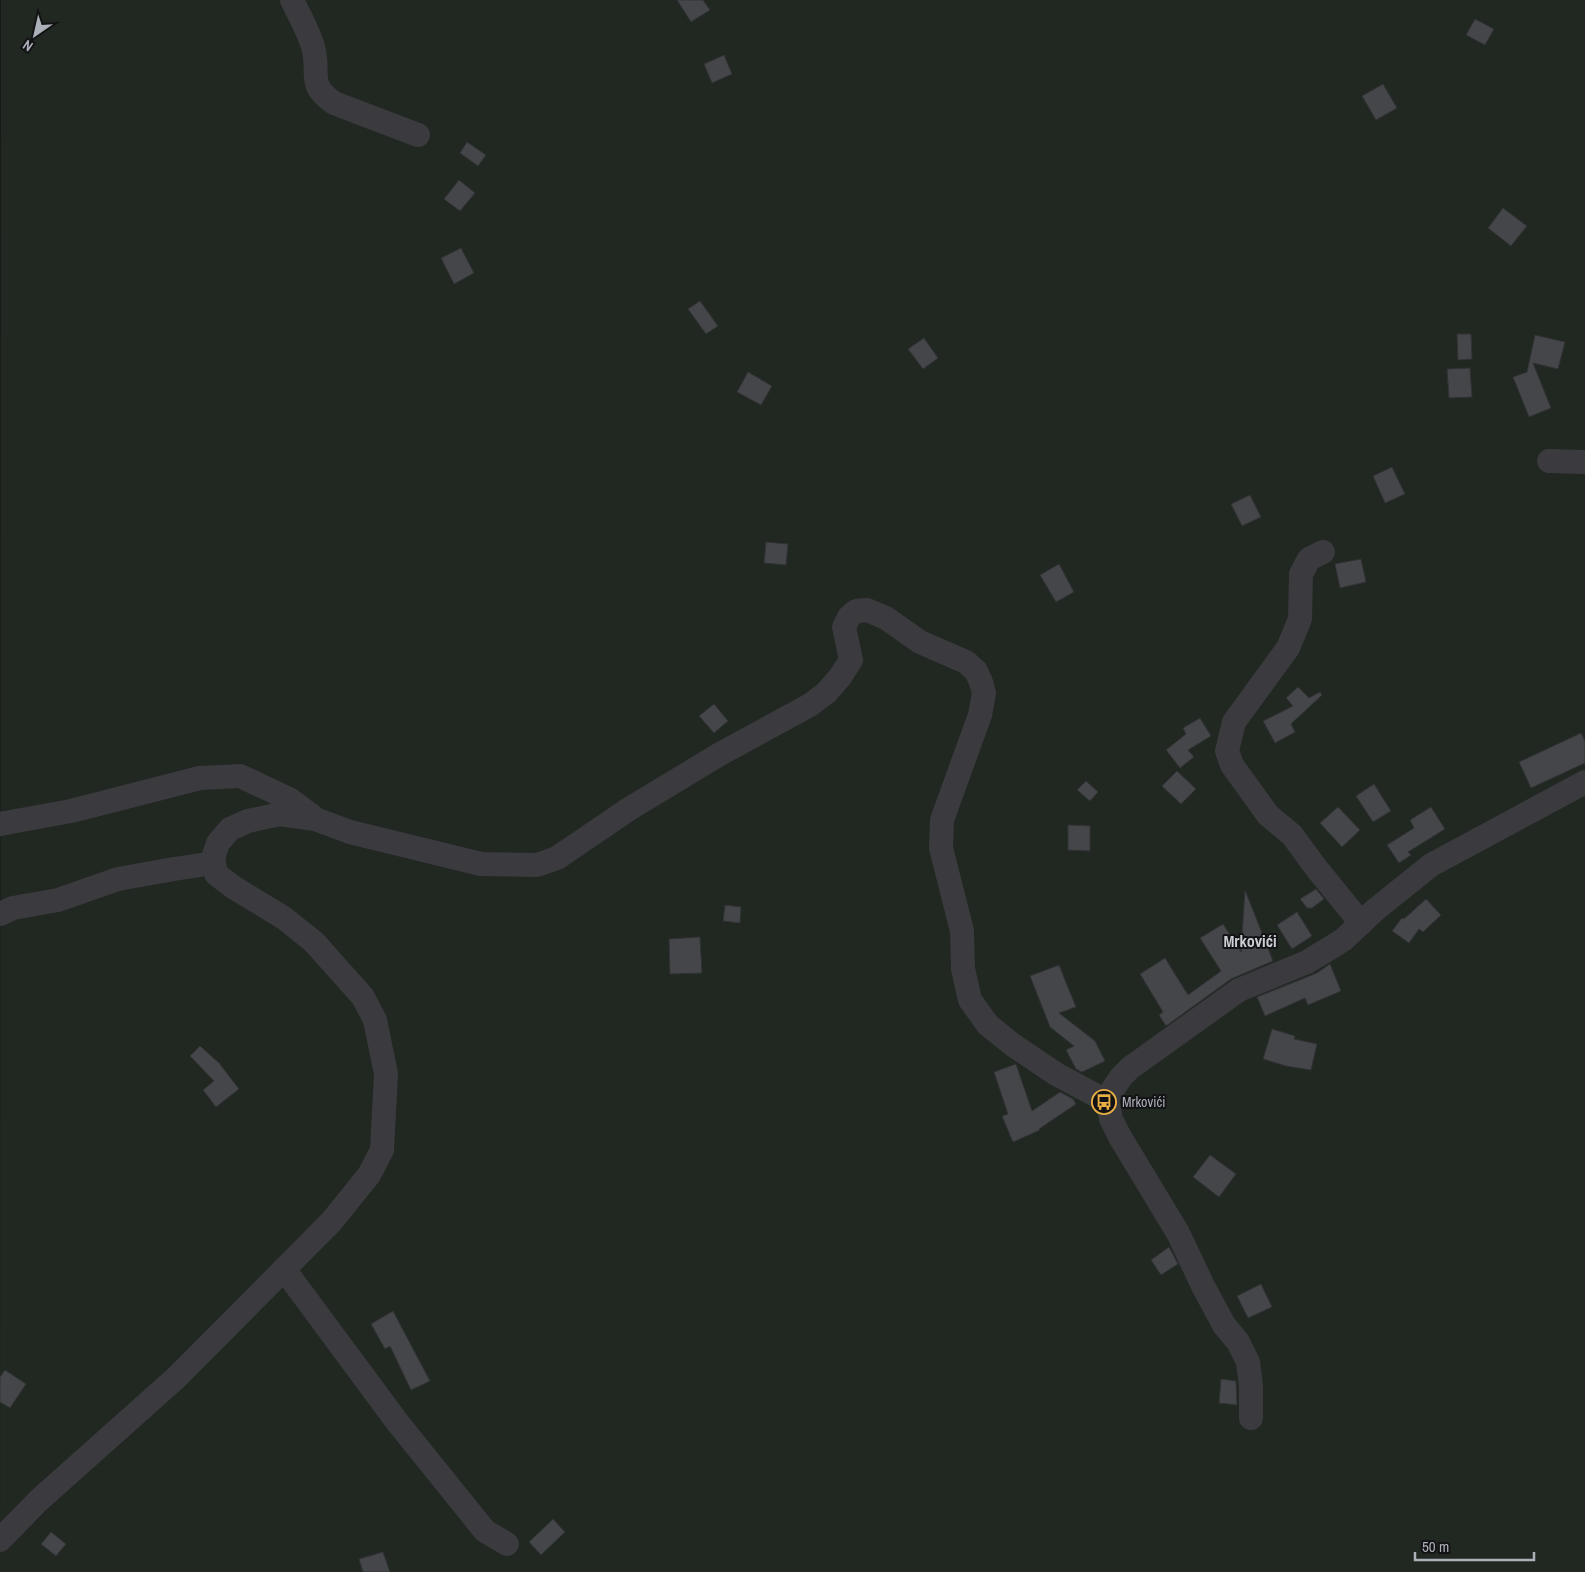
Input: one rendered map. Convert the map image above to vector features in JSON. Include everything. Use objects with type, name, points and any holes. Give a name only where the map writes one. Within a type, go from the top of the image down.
[{"type":"street","points":[[292,0],[314,51],[316,82],[322,95],[334,103],[418,135]]},
{"type":"street","points":[[1549,461],[1585,462]]},
{"type":"street","points":[[1323,552],[1309,560],[1301,574],[1300,619],[1288,648],[1234,722],[1227,751],[1232,765],[1268,815],[1292,835],[1317,870],[1361,923]]},
{"type":"street","points":[[0,824],[71,811],[200,778],[240,776],[289,799],[316,818],[350,832],[481,864],[536,865],[557,858],[629,809],[720,754],[810,705],[826,693],[851,660],[844,627],[849,617],[856,611],[867,610],[886,618],[920,642],[966,662],[976,671],[984,693],[980,715],[942,820],[941,848],[962,931],[963,969],[970,1000],[988,1025],[1013,1045],[1056,1074],[1097,1096],[1107,1098]]},
{"type":"street","points":[[1251,1418],[1251,1386],[1248,1362],[1238,1342],[1224,1325],[1178,1233],[1120,1137],[1111,1119],[1107,1098],[1121,1077],[1130,1068],[1239,990],[1306,962],[1343,940],[1375,910],[1432,865],[1585,782]]},
{"type":"street","points":[[0,1540],[38,1501],[177,1378],[284,1270],[331,1222],[369,1175],[382,1150],[386,1074],[375,1020],[363,997],[314,942],[284,918],[233,887],[216,874],[213,858],[218,844],[230,829],[248,821],[280,814],[316,818]]},
{"type":"street","points":[[0,914],[14,908],[58,900],[118,879],[174,868],[214,863]]},
{"type":"street","points":[[284,1270],[398,1423],[484,1531],[507,1544]]},
{"type":"shaded area","points":[[1,0],[1585,0],[1585,1572],[0,1572]]},
{"type":"building","points":[[677,0],[703,0],[710,10],[691,22]]},
{"type":"building","points":[[1475,19],[1494,29],[1485,45],[1466,35]]},
{"type":"building","points":[[724,55],[732,74],[712,83],[704,64]]},
{"type":"building","points":[[1383,84],[1397,108],[1376,120],[1362,96]]},
{"type":"building","points":[[467,142],[486,155],[478,166],[460,153]]},
{"type":"building","points":[[459,180],[475,193],[460,211],[444,199]]},
{"type":"building","points":[[1503,208],[1527,226],[1511,246],[1488,228]]},
{"type":"building","points":[[461,248],[474,273],[454,284],[441,258]]},
{"type":"building","points":[[700,301],[718,326],[706,334],[688,309]]},
{"type":"building","points":[[1457,334],[1471,334],[1472,359],[1458,360]]},
{"type":"building","points":[[1535,335],[1565,342],[1558,369],[1533,363],[1551,408],[1529,417],[1513,377],[1527,372]]},
{"type":"building","points":[[924,338],[938,358],[923,369],[908,349]]},
{"type":"building","points":[[1470,368],[1472,397],[1449,398],[1447,369]]},
{"type":"building","points":[[748,372],[772,386],[761,405],[737,392]]},
{"type":"building","points":[[1392,467],[1405,494],[1385,503],[1373,476]]},
{"type":"building","points":[[1250,495],[1261,517],[1242,526],[1231,504]]},
{"type":"building","points":[[766,542],[788,544],[786,565],[764,563]]},
{"type":"building","points":[[1361,559],[1366,582],[1340,588],[1335,564]]},
{"type":"building","points":[[1059,564],[1074,592],[1056,602],[1040,575]]},
{"type":"building","points":[[1298,687],[1309,698],[1320,692],[1322,695],[1291,724],[1295,732],[1275,743],[1263,721],[1293,706],[1286,698]]},
{"type":"building","points":[[714,704],[728,721],[714,733],[699,716]]},
{"type":"building","points":[[1200,718],[1211,736],[1188,750],[1194,757],[1180,768],[1166,750],[1186,734],[1183,728]]},
{"type":"building","points":[[1581,733],[1585,741],[1585,763],[1531,788],[1519,762]]},
{"type":"building","points":[[1177,771],[1196,789],[1181,804],[1162,786]]},
{"type":"building","points":[[1086,781],[1098,792],[1090,801],[1077,790]]},
{"type":"building","points":[[1374,784],[1391,811],[1373,822],[1356,796]]},
{"type":"building","points":[[1338,807],[1360,830],[1342,847],[1320,823]]},
{"type":"building","points":[[1431,807],[1445,829],[1408,852],[1411,855],[1399,863],[1387,845],[1414,828],[1410,820]]},
{"type":"building","points":[[1068,825],[1090,826],[1090,851],[1068,850]]},
{"type":"building","points":[[1316,889],[1324,899],[1312,908],[1307,908],[1300,899]]},
{"type":"building","points":[[1245,890],[1273,961],[1231,979],[1166,1026],[1159,1015],[1163,1012],[1140,974],[1165,958],[1188,995],[1221,971],[1200,938],[1223,924],[1241,952]]},
{"type":"building","points":[[1426,899],[1441,915],[1423,932],[1419,929],[1409,943],[1392,931],[1402,918],[1404,919]]},
{"type":"building","points":[[725,905],[741,907],[740,923],[723,921]]},
{"type":"building","points":[[1297,912],[1312,936],[1292,949],[1277,925]]},
{"type":"building","points":[[700,937],[702,973],[670,974],[669,939]]},
{"type":"building","points":[[1330,964],[1341,991],[1308,1005],[1305,998],[1265,1016],[1257,997],[1317,973]]},
{"type":"building","points":[[1059,965],[1076,1007],[1059,1013],[1095,1041],[1105,1061],[1082,1072],[1076,1069],[1066,1050],[1074,1046],[1050,1027],[1030,976]]},
{"type":"building","points":[[1272,1029],[1295,1036],[1294,1039],[1317,1044],[1311,1070],[1286,1066],[1263,1059]]},
{"type":"building","points":[[200,1046],[219,1063],[239,1089],[216,1107],[203,1090],[214,1081],[190,1056]]},
{"type":"building","points":[[1016,1064],[1032,1111],[1060,1092],[1073,1099],[1076,1104],[1040,1130],[1013,1142],[1002,1116],[1008,1114],[994,1072]]},
{"type":"building","points":[[1210,1155],[1236,1174],[1219,1197],[1193,1177]]},
{"type":"building","points":[[1169,1247],[1178,1264],[1161,1275],[1151,1260]]},
{"type":"building","points":[[1261,1284],[1272,1307],[1248,1318],[1237,1296]]},
{"type":"building","points":[[393,1311],[430,1381],[411,1390],[390,1346],[385,1349],[371,1324]]},
{"type":"building","points":[[5,1370],[26,1384],[10,1408],[0,1402],[0,1377]]},
{"type":"building","points":[[1221,1379],[1236,1381],[1237,1405],[1219,1403]]},
{"type":"building","points":[[553,1519],[565,1532],[541,1555],[529,1542]]},
{"type":"building","points":[[51,1532],[66,1544],[56,1556],[41,1544]]},
{"type":"building","points":[[383,1552],[390,1572],[363,1572],[359,1559]]},
{"type":"place","name":"Mrkovići","points":[[1104,1102]]},
{"type":"district","name":"Mrkovići","points":[[1250,941]]}]
